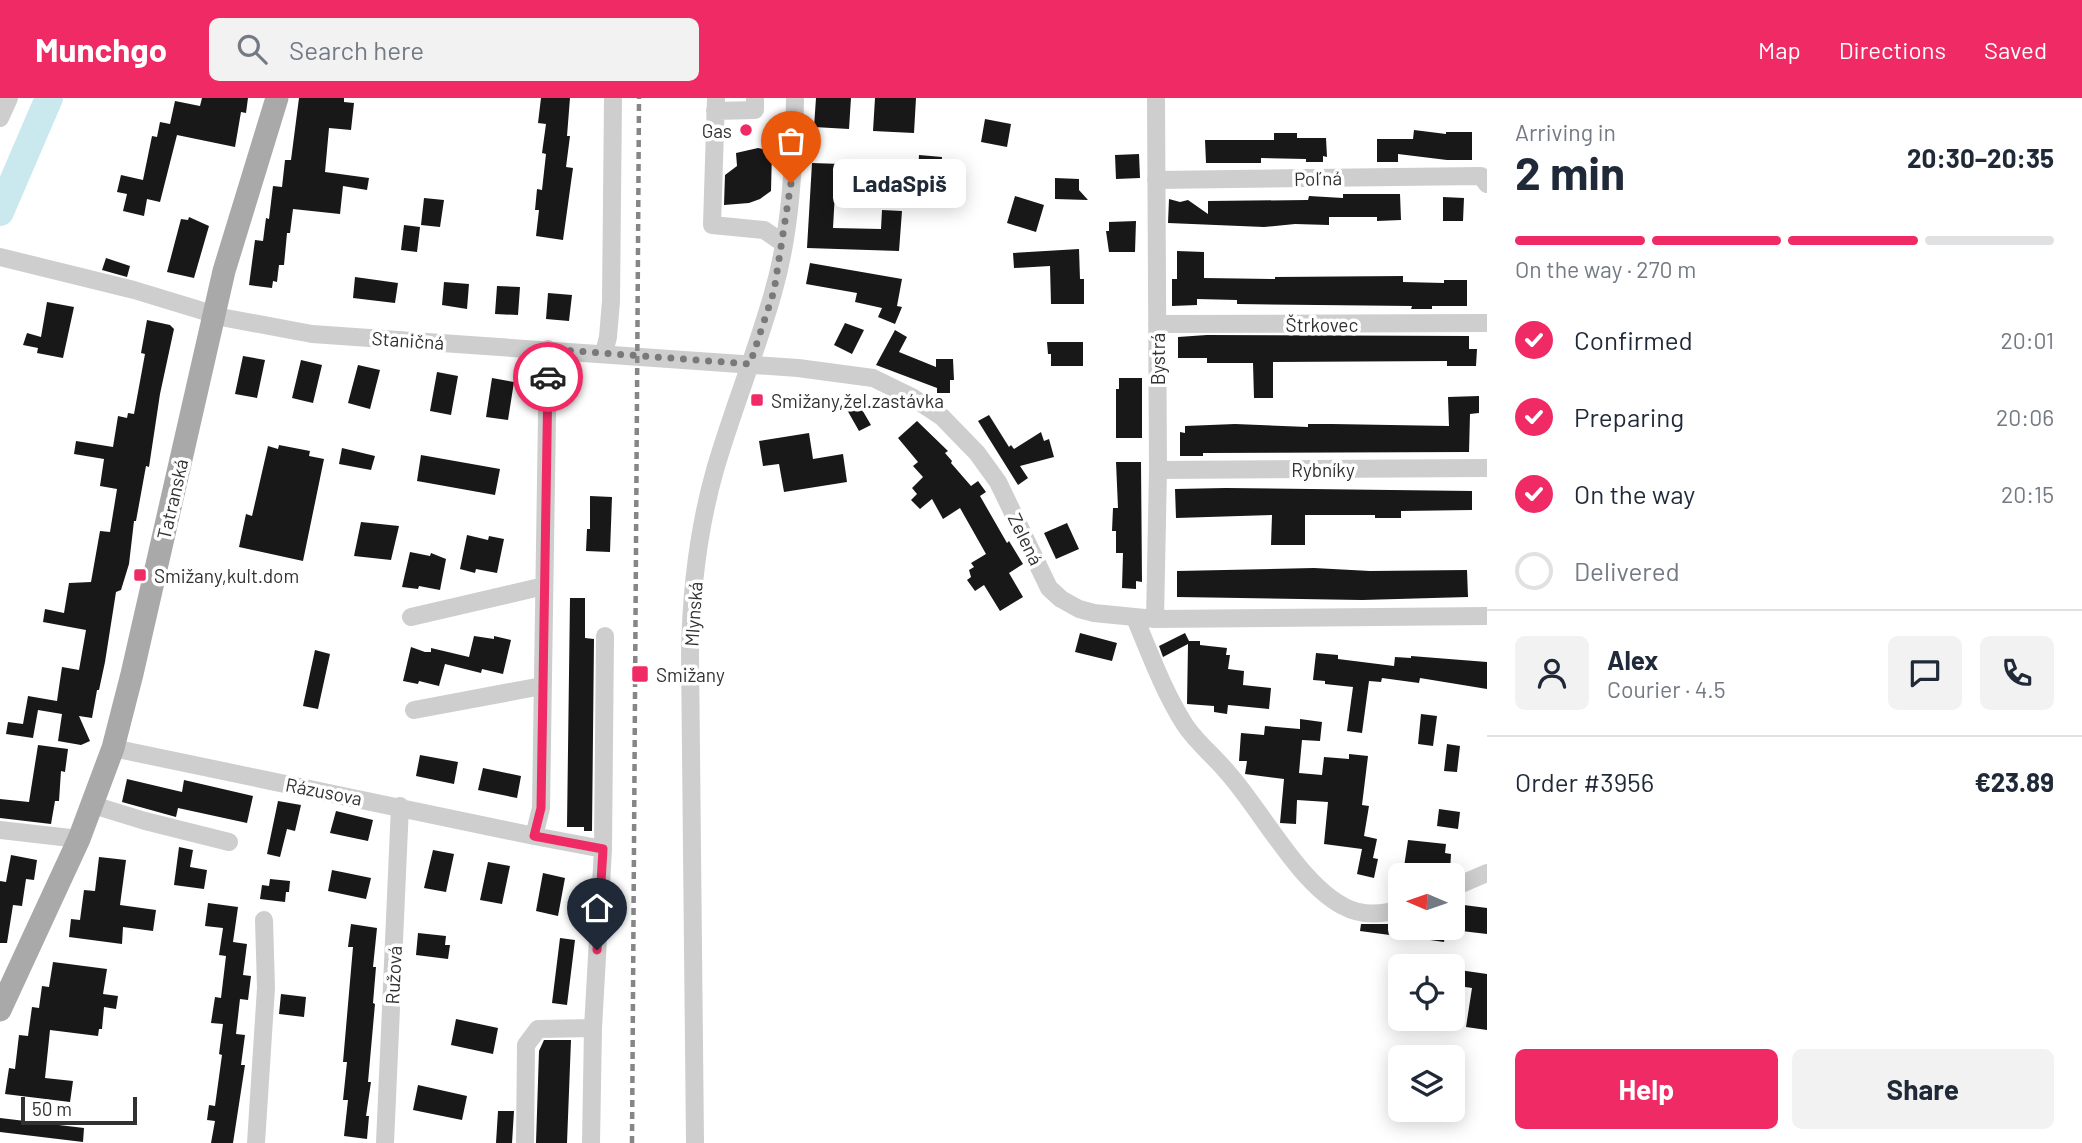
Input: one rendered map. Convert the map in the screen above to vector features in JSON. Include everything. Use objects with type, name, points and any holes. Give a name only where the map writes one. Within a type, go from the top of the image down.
[{"type":"main road","name":"Tatranská","points":[[0,1010],[79,839],[113,748],[224,271],[277,98]]},
{"type":"street","points":[[0,118],[9,98]]},
{"type":"street","points":[[604,353],[611,301],[613,98]]},
{"type":"street","points":[[755,98],[755,110],[715,104],[712,225],[764,230],[783,243]]},
{"type":"street","name":"Mlynská","points":[[695,1143],[690,627],[697,558],[709,496],[774,291],[791,183],[795,98]]},
{"type":"street","name":"Bystrá","points":[[1155,619],[1158,470],[1156,98]]},
{"type":"street","name":"Poľná","points":[[1156,180],[1484,180]]},
{"type":"street","name":"Staničná","points":[[1,259],[134,290],[226,318],[312,334],[604,353]]},
{"type":"street","name":"Štrkovec","points":[[1157,324],[1487,323]]},
{"type":"street","points":[[534,836],[541,808],[548,349]]},
{"type":"street","name":"Zelená","points":[[604,353],[798,368],[873,378],[929,407],[960,434],[998,482],[1045,580],[1056,594],[1079,609],[1155,619],[1487,616]]},
{"type":"street","name":"Rybníky","points":[[1158,470],[1487,468]]},
{"type":"street","points":[[411,617],[544,586]]},
{"type":"street","points":[[1135,618],[1153,663],[1187,727],[1228,773],[1309,877],[1331,899],[1346,908],[1374,914],[1388,911]]},
{"type":"street","points":[[591,1143],[593,1028],[603,849],[605,636]]},
{"type":"street","points":[[414,710],[542,686]]},
{"type":"street","name":"Rázusova","points":[[113,748],[603,849]]},
{"type":"street","points":[[93,805],[229,842]]},
{"type":"street","name":"Ružová","points":[[385,1143],[400,806]]},
{"type":"street","points":[[0,830],[79,839]]},
{"type":"street","points":[[1465,882],[1487,873]]},
{"type":"street","points":[[256,1143],[266,988],[264,920]]},
{"type":"street","points":[[525,1143],[526,1045],[538,1029],[593,1028]]},
{"type":"building","points":[[202,98],[248,98],[246,113],[241,112],[235,147],[177,135],[160,202],[147,199],[144,216],[123,211],[127,194],[117,192],[121,175],[143,180],[152,136],[157,137],[160,122],[170,124],[175,101],[200,106]]},
{"type":"building","points":[[299,98],[344,98],[344,102],[354,103],[351,130],[329,128],[325,172],[369,178],[367,190],[343,186],[340,214],[293,209],[290,233],[287,233],[284,265],[279,265],[277,282],[273,281],[272,288],[249,285],[255,240],[263,241],[273,186],[282,187],[285,160],[291,160]]},
{"type":"building","points":[[541,98],[570,98],[567,136],[570,136],[566,167],[573,168],[563,240],[536,236],[539,210],[535,210],[537,189],[542,190],[546,154],[542,153],[546,124],[538,123]]},
{"type":"building","points":[[816,98],[851,98],[849,129],[814,127]]},
{"type":"building","points":[[875,98],[916,98],[914,133],[873,131]]},
{"type":"building","points":[[985,119],[1011,124],[1007,147],[981,142]]},
{"type":"building","points":[[1414,130],[1446,134],[1472,132],[1472,160],[1398,154],[1398,162],[1377,162],[1377,139],[1413,139]]},
{"type":"building","points":[[1274,133],[1297,133],[1297,138],[1326,138],[1327,157],[1323,156],[1323,162],[1261,158],[1261,163],[1206,163],[1205,140],[1274,140]]},
{"type":"building","points":[[758,148],[772,151],[771,191],[749,203],[724,205],[725,175],[737,166],[736,153]]},
{"type":"building","points":[[1139,154],[1140,178],[1116,179],[1115,155]]},
{"type":"building","points":[[919,155],[942,157],[939,205],[916,204]]},
{"type":"building","points":[[812,163],[841,164],[846,173],[844,183],[835,192],[833,228],[881,229],[882,210],[902,211],[899,251],[807,248]]},
{"type":"building","points":[[1055,178],[1079,179],[1079,190],[1088,200],[1055,199]]},
{"type":"building","points":[[1343,194],[1400,194],[1401,220],[1329,217],[1329,225],[1264,227],[1168,223],[1169,199],[1180,202],[1188,200],[1208,214],[1208,201],[1308,200],[1309,196],[1343,198]]},
{"type":"building","points":[[1015,196],[1044,205],[1036,232],[1007,223]]},
{"type":"building","points":[[1443,197],[1464,198],[1463,221],[1443,221]]},
{"type":"building","points":[[424,198],[444,200],[440,227],[421,225]]},
{"type":"building","points":[[189,217],[209,226],[194,278],[167,272],[181,219],[188,220]]},
{"type":"building","points":[[1136,221],[1135,252],[1109,252],[1106,231],[1109,231],[1109,222]]},
{"type":"building","points":[[404,225],[420,227],[417,252],[401,250]]},
{"type":"building","points":[[1079,249],[1080,279],[1084,279],[1084,304],[1051,304],[1050,266],[1014,268],[1013,253]]},
{"type":"building","points":[[1177,251],[1204,252],[1204,278],[1403,276],[1403,282],[1444,283],[1444,280],[1467,280],[1467,306],[1411,309],[1412,306],[1237,304],[1237,300],[1197,299],[1197,305],[1172,306],[1172,279],[1177,279]]},
{"type":"building","points":[[106,258],[130,266],[127,277],[102,270]]},
{"type":"building","points":[[810,263],[902,279],[897,306],[902,307],[895,324],[878,317],[882,308],[855,302],[857,293],[806,284]]},
{"type":"building","points":[[355,277],[398,283],[395,303],[353,298]]},
{"type":"building","points":[[444,282],[469,284],[467,309],[442,305]]},
{"type":"building","points":[[497,286],[520,287],[518,315],[495,314]]},
{"type":"building","points":[[548,293],[572,295],[569,321],[546,319]]},
{"type":"building","points":[[47,302],[74,307],[63,358],[37,353],[38,348],[23,345],[27,333],[41,337]]},
{"type":"building","points":[[147,320],[170,325],[174,329],[160,394],[149,467],[146,466],[134,521],[129,564],[121,590],[116,592],[99,690],[92,718],[79,716],[90,741],[81,745],[58,741],[62,714],[38,710],[33,738],[6,734],[8,722],[23,724],[28,696],[57,701],[62,667],[79,670],[86,630],[43,622],[45,609],[64,613],[69,583],[91,582],[100,531],[110,532],[117,489],[100,486],[104,459],[74,454],[76,441],[113,447],[118,416],[127,418],[128,413],[134,414],[145,354],[141,353]]},
{"type":"building","points":[[845,323],[864,330],[852,354],[834,345]]},
{"type":"building","points":[[895,330],[907,337],[899,352],[936,367],[936,359],[953,359],[954,380],[950,380],[950,393],[937,393],[937,388],[876,365]]},
{"type":"building","points":[[1469,336],[1469,349],[1477,349],[1476,366],[1447,366],[1447,361],[1273,362],[1273,398],[1254,398],[1253,363],[1207,363],[1207,358],[1178,358],[1178,337]]},
{"type":"building","points":[[1047,342],[1083,342],[1083,366],[1051,366]]},
{"type":"building","points":[[243,356],[265,360],[257,398],[235,394]]},
{"type":"building","points":[[301,360],[322,365],[313,403],[292,398]]},
{"type":"building","points":[[358,365],[380,370],[370,409],[348,403]]},
{"type":"building","points":[[437,372],[458,376],[451,415],[430,411]]},
{"type":"building","points":[[492,378],[514,382],[508,420],[486,417]]},
{"type":"building","points":[[1119,378],[1142,378],[1142,438],[1116,438],[1116,389],[1119,389]]},
{"type":"building","points":[[1479,396],[1479,413],[1470,414],[1469,452],[1203,453],[1203,456],[1180,456],[1180,432],[1185,433],[1185,426],[1449,426],[1448,397]]},
{"type":"building","points":[[857,401],[871,425],[859,431],[846,408]]},
{"type":"building","points":[[989,415],[1009,447],[1011,445],[1014,449],[1041,432],[1044,441],[1049,439],[1054,457],[1020,466],[1028,478],[1018,485],[978,421]]},
{"type":"building","points":[[917,421],[948,451],[945,453],[951,463],[971,486],[978,481],[986,492],[980,496],[1007,543],[1009,541],[1023,564],[1009,573],[1023,597],[1000,611],[984,585],[975,591],[967,580],[971,577],[969,570],[974,567],[971,563],[986,554],[960,508],[943,519],[932,499],[920,509],[911,500],[917,494],[912,488],[923,477],[913,466],[918,462],[898,438]]},
{"type":"building","points":[[809,433],[813,459],[843,454],[847,482],[784,492],[779,464],[763,466],[759,441]]},
{"type":"building","points":[[279,445],[310,451],[309,456],[324,459],[303,561],[239,547],[246,514],[252,516],[268,446],[278,449]]},
{"type":"building","points":[[342,448],[375,456],[371,470],[339,464]]},
{"type":"building","points":[[421,455],[500,469],[495,495],[417,481]]},
{"type":"building","points":[[1116,462],[1141,462],[1142,582],[1136,581],[1136,589],[1122,588],[1123,553],[1116,553],[1116,531],[1112,531],[1113,508],[1118,508]]},
{"type":"building","points":[[1175,489],[1472,491],[1472,510],[1401,511],[1401,518],[1375,518],[1375,515],[1305,515],[1305,545],[1271,545],[1272,515],[1176,518]]},
{"type":"building","points":[[590,496],[612,497],[610,552],[586,551],[587,529],[590,529]]},
{"type":"building","points":[[361,522],[399,526],[391,560],[354,556]]},
{"type":"building","points":[[1067,523],[1079,549],[1056,559],[1044,533]]},
{"type":"building","points":[[467,535],[488,540],[489,536],[504,539],[497,573],[476,569],[475,573],[460,569]]},
{"type":"building","points":[[410,552],[430,556],[431,553],[446,559],[440,590],[419,586],[418,589],[402,587]]},
{"type":"building","points":[[1314,568],[1370,571],[1467,570],[1468,597],[1362,600],[1177,597],[1177,571]]},
{"type":"building","points":[[570,598],[585,598],[585,638],[594,639],[592,831],[584,831],[584,827],[567,827]]},
{"type":"building","points":[[1080,633],[1117,643],[1112,661],[1075,652]]},
{"type":"building","points":[[1185,633],[1189,641],[1200,641],[1200,645],[1227,648],[1226,655],[1230,655],[1228,669],[1244,671],[1243,685],[1271,688],[1269,709],[1228,705],[1227,714],[1214,712],[1214,706],[1187,704],[1188,644],[1163,657],[1159,646]]},
{"type":"building","points":[[474,636],[494,639],[494,636],[511,640],[503,674],[482,669],[481,673],[445,664],[439,686],[419,681],[418,684],[403,681],[411,647],[425,652],[431,652],[431,648],[469,657]]},
{"type":"building","points":[[315,650],[330,654],[318,709],[303,706]]},
{"type":"building","points":[[1316,653],[1338,655],[1338,659],[1394,666],[1395,657],[1411,656],[1487,662],[1487,689],[1420,678],[1419,683],[1382,678],[1381,682],[1369,681],[1362,733],[1347,731],[1353,687],[1313,680]]},
{"type":"building","points":[[1421,714],[1437,716],[1433,746],[1418,744]]},
{"type":"building","points":[[1300,719],[1322,722],[1320,741],[1302,740],[1299,773],[1322,775],[1324,757],[1349,759],[1349,754],[1368,756],[1362,805],[1369,806],[1364,836],[1377,839],[1373,858],[1378,859],[1374,878],[1357,874],[1362,849],[1324,844],[1328,802],[1297,800],[1296,824],[1280,823],[1284,779],[1245,774],[1247,761],[1239,761],[1241,733],[1264,735],[1265,726],[1300,729]]},
{"type":"building","points":[[1447,744],[1460,746],[1457,772],[1444,771]]},
{"type":"building","points":[[38,745],[68,749],[65,772],[61,771],[59,801],[55,801],[51,824],[0,818],[0,799],[29,802]]},
{"type":"building","points":[[420,755],[458,762],[454,784],[416,776]]},
{"type":"building","points":[[483,768],[521,776],[517,798],[478,790]]},
{"type":"building","points":[[127,779],[182,792],[184,780],[253,796],[247,823],[178,808],[176,817],[122,802]]},
{"type":"building","points":[[278,801],[301,805],[295,831],[287,829],[280,857],[267,854]]},
{"type":"building","points":[[1439,809],[1460,812],[1458,829],[1437,826]]},
{"type":"building","points":[[336,811],[373,820],[368,841],[330,833]]},
{"type":"building","points":[[1408,840],[1446,844],[1445,853],[1451,854],[1450,863],[1405,863]]},
{"type":"building","points":[[179,847],[193,850],[190,867],[207,870],[204,889],[174,885]]},
{"type":"building","points":[[433,850],[454,854],[446,892],[424,888]]},
{"type":"building","points":[[11,855],[37,860],[34,880],[26,879],[22,906],[13,905],[7,943],[0,943],[0,881],[6,882]]},
{"type":"building","points":[[99,857],[126,860],[120,905],[156,910],[153,931],[123,927],[122,944],[69,937],[71,919],[80,920],[84,890],[95,891]]},
{"type":"building","points":[[488,862],[510,866],[502,904],[480,900]]},
{"type":"building","points":[[332,870],[371,878],[366,899],[328,891]]},
{"type":"building","points":[[543,873],[565,878],[558,916],[536,911]]},
{"type":"building","points":[[270,879],[290,881],[285,902],[260,899],[262,885],[269,886]]},
{"type":"building","points":[[208,903],[238,907],[233,942],[247,944],[243,975],[251,976],[248,1000],[240,999],[236,1034],[245,1035],[241,1065],[245,1065],[233,1143],[211,1143],[215,1121],[207,1120],[209,1105],[215,1106],[222,1055],[219,1054],[223,1024],[211,1023],[215,997],[221,998],[226,956],[219,955],[223,928],[205,926]]},
{"type":"building","points":[[1465,905],[1487,908],[1487,934],[1465,931]]},
{"type":"building","points":[[351,924],[377,928],[373,967],[376,967],[375,1004],[368,1082],[371,1082],[366,1116],[369,1116],[367,1139],[344,1136],[348,1100],[343,1100],[347,1062],[343,1062],[353,947],[348,947]]},
{"type":"building","points":[[1361,924],[1388,924],[1388,935],[1360,931]]},
{"type":"building","points":[[418,933],[446,936],[445,945],[450,945],[448,959],[416,955]]},
{"type":"building","points":[[560,938],[575,940],[567,1005],[552,1003]]},
{"type":"building","points":[[53,962],[107,969],[103,994],[118,996],[116,1009],[104,1007],[102,1029],[99,1029],[98,1036],[50,1030],[45,1078],[73,1081],[70,1102],[5,1094],[9,1068],[15,1069],[19,1035],[28,1036],[32,1007],[39,1008],[42,986],[49,987]]},
{"type":"building","points":[[1465,971],[1487,974],[1487,1030],[1466,1027],[1472,988],[1465,987]]},
{"type":"building","points":[[281,994],[306,997],[304,1017],[279,1014]]},
{"type":"building","points":[[456,1019],[498,1028],[493,1054],[451,1045]]},
{"type":"building","points":[[544,1040],[571,1040],[567,1143],[536,1143],[539,1051]]},
{"type":"building","points":[[418,1085],[467,1096],[462,1120],[413,1110]]},
{"type":"building","points":[[498,1111],[514,1111],[512,1143],[496,1143]]},
{"type":"building","points":[[0,1118],[84,1128],[83,1142],[0,1132]]},
{"type":"waterway","points":[[0,212],[49,98]]},
{"type":"railway","points":[[632,1143],[639,98]]},
{"type":"way so far","points":[[548,377],[548,349],[750,364],[774,291],[791,183]]},
{"type":"place","name":"Gas","points":[[746,130]]},
{"type":"place","name":"LadaSpiš","points":[[791,183]]},
{"type":"place","name":"Smižany,žel.zastávka","points":[[757,400]]},
{"type":"place","name":"Smižany,kult.dom","points":[[140,575]]},
{"type":"place","name":"Smižany","points":[[640,674]]},
{"type":"route","points":[[548,377],[541,808],[534,836],[603,849],[597,950]]}]
